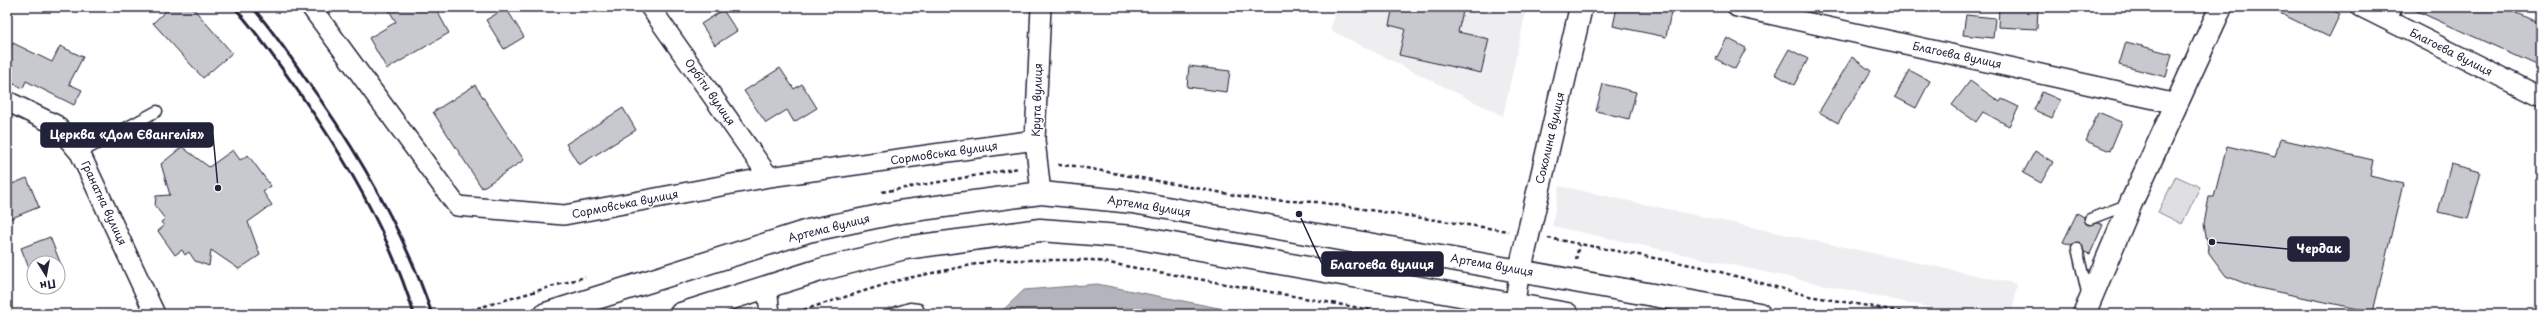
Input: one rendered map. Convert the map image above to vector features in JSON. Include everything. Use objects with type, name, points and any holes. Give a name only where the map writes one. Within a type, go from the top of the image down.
[{"type":"main road","name":"Соколина вулиця","points":[[1520,270],[1581,7]]},
{"type":"main road","points":[[2086,307],[2131,203],[2221,7]]},
{"type":"main road","name":"Артема вулиця","points":[[546,314],[808,231],[899,212],[1041,193],[1133,202],[1520,270],[1759,314]]},
{"type":"main road","points":[[681,314],[820,270],[905,248],[1040,230],[1133,237],[1513,309],[1567,314]]},
{"type":"street","name":"Сормовська вулиця","points":[[311,7],[457,206],[564,215],[770,177],[1035,140]]},
{"type":"street","name":"Орбіти вулиця","points":[[650,7],[770,177]]},
{"type":"street","name":"Крута вулиця","points":[[1041,7],[1035,140],[1041,193]]},
{"type":"street","name":"Благоєва вулиця","points":[[1736,7],[2176,104]]},
{"type":"street","name":"Благоєва вулиця","points":[[2361,7],[2394,14],[2541,97]]},
{"type":"street","name":"Гранатна вулиця","points":[[7,101],[56,125],[80,153],[155,314]]},
{"type":"street","points":[[1513,309],[1520,270]]},
{"type":"street","points":[[766,287],[770,314]]},
{"type":"lane","points":[[80,153],[157,111]]},
{"type":"lane","points":[[2090,219],[2131,203]]},
{"type":"lane","points":[[2077,248],[2086,307]]},
{"type":"lane","points":[[891,314],[910,308],[918,309],[919,314]]},
{"type":"path","points":[[790,314],[903,279],[1004,260],[1092,260],[1393,314]]},
{"type":"shaded area","points":[[1337,7],[1527,7],[1503,116],[1330,30]]},
{"type":"shaded area","points":[[2176,176],[2200,187],[2182,224],[2158,212]]},
{"type":"shaded area","points":[[1559,186],[2017,284],[2012,314],[1960,314],[1552,226]]},
{"type":"shaded area","points":[[1097,284],[1249,314],[999,314],[1024,290]]},
{"type":"building","points":[[170,7],[192,7],[232,53],[203,78],[153,23]]},
{"type":"building","points":[[387,7],[435,7],[449,33],[387,69],[369,38],[396,22]]},
{"type":"building","points":[[1393,7],[1464,7],[1458,32],[1489,39],[1481,73],[1399,55],[1405,29],[1389,25]]},
{"type":"building","points":[[1617,7],[1672,7],[1666,37],[1613,26]]},
{"type":"building","points":[[1999,7],[2038,7],[2037,29],[1998,27]]},
{"type":"building","points":[[2267,7],[2325,7],[2340,14],[2329,37]]},
{"type":"building","points":[[2408,7],[2503,7],[2541,24],[2541,67]]},
{"type":"building","points":[[506,8],[524,37],[504,49],[486,20]]},
{"type":"building","points":[[723,10],[737,31],[715,45],[701,24]]},
{"type":"building","points":[[1966,15],[1995,18],[1993,38],[1963,35]]},
{"type":"building","points":[[1727,38],[1746,48],[1735,69],[1716,59]]},
{"type":"building","points":[[2126,42],[2172,54],[2166,77],[2119,65]]},
{"type":"building","points":[[13,43],[52,62],[60,46],[83,57],[69,84],[82,90],[74,105],[26,81],[23,88],[7,81],[7,55]]},
{"type":"building","points":[[1789,49],[1808,59],[1794,85],[1775,74]]},
{"type":"building","points":[[1852,57],[1871,71],[1838,123],[1819,112]]},
{"type":"building","points":[[1189,66],[1230,71],[1227,92],[1187,87]]},
{"type":"building","points":[[780,68],[794,89],[802,84],[817,108],[794,122],[787,110],[766,123],[744,91]]},
{"type":"building","points":[[1909,70],[1930,81],[1916,108],[1895,97]]},
{"type":"building","points":[[1970,81],[2000,102],[2002,99],[2019,107],[2009,126],[1983,112],[1976,122],[1952,105]]},
{"type":"building","points":[[1603,84],[1636,92],[1629,119],[1596,111]]},
{"type":"building","points":[[475,85],[524,160],[482,188],[433,112]]},
{"type":"building","points":[[2042,92],[2060,100],[2052,118],[2034,110]]},
{"type":"building","points":[[623,108],[636,130],[579,165],[566,144]]},
{"type":"building","points":[[2098,112],[2122,122],[2110,151],[2086,141]]},
{"type":"building","points":[[2280,139],[2373,160],[2370,176],[2403,184],[2373,312],[2254,287],[2226,276],[2209,253],[2204,224],[2209,197],[2214,197],[2227,146],[2275,157]]},
{"type":"building","points":[[182,147],[209,167],[233,150],[240,160],[248,155],[271,186],[263,192],[272,205],[248,222],[260,255],[239,269],[211,250],[209,266],[195,261],[189,252],[185,255],[182,250],[175,255],[158,231],[164,226],[161,222],[165,219],[155,206],[156,196],[170,195],[161,164]]},
{"type":"building","points":[[2035,151],[2053,162],[2041,183],[2023,173]]},
{"type":"building","points":[[2451,164],[2481,172],[2468,219],[2438,212]]},
{"type":"building","points":[[27,178],[39,207],[7,220],[7,186]]},
{"type":"building","points":[[2077,213],[2084,217],[2086,224],[2098,223],[2103,225],[2090,254],[2084,252],[2079,242],[2071,245],[2063,242]]},
{"type":"building","points":[[50,237],[57,255],[26,255],[26,260],[21,248]]},
{"type":"railway","points":[[234,7],[279,64],[312,111],[347,166],[378,223],[414,314]]},
{"type":"railway","points":[[252,7],[266,23],[323,103],[359,160],[407,251],[432,314]]},
{"type":"place","name":"Церква «Дом Євангелія»","points":[[218,188]]},
{"type":"place","name":"Благоєва вулиця","points":[[1299,214]]},
{"type":"place","name":"Чердак","points":[[2212,242]]}]
